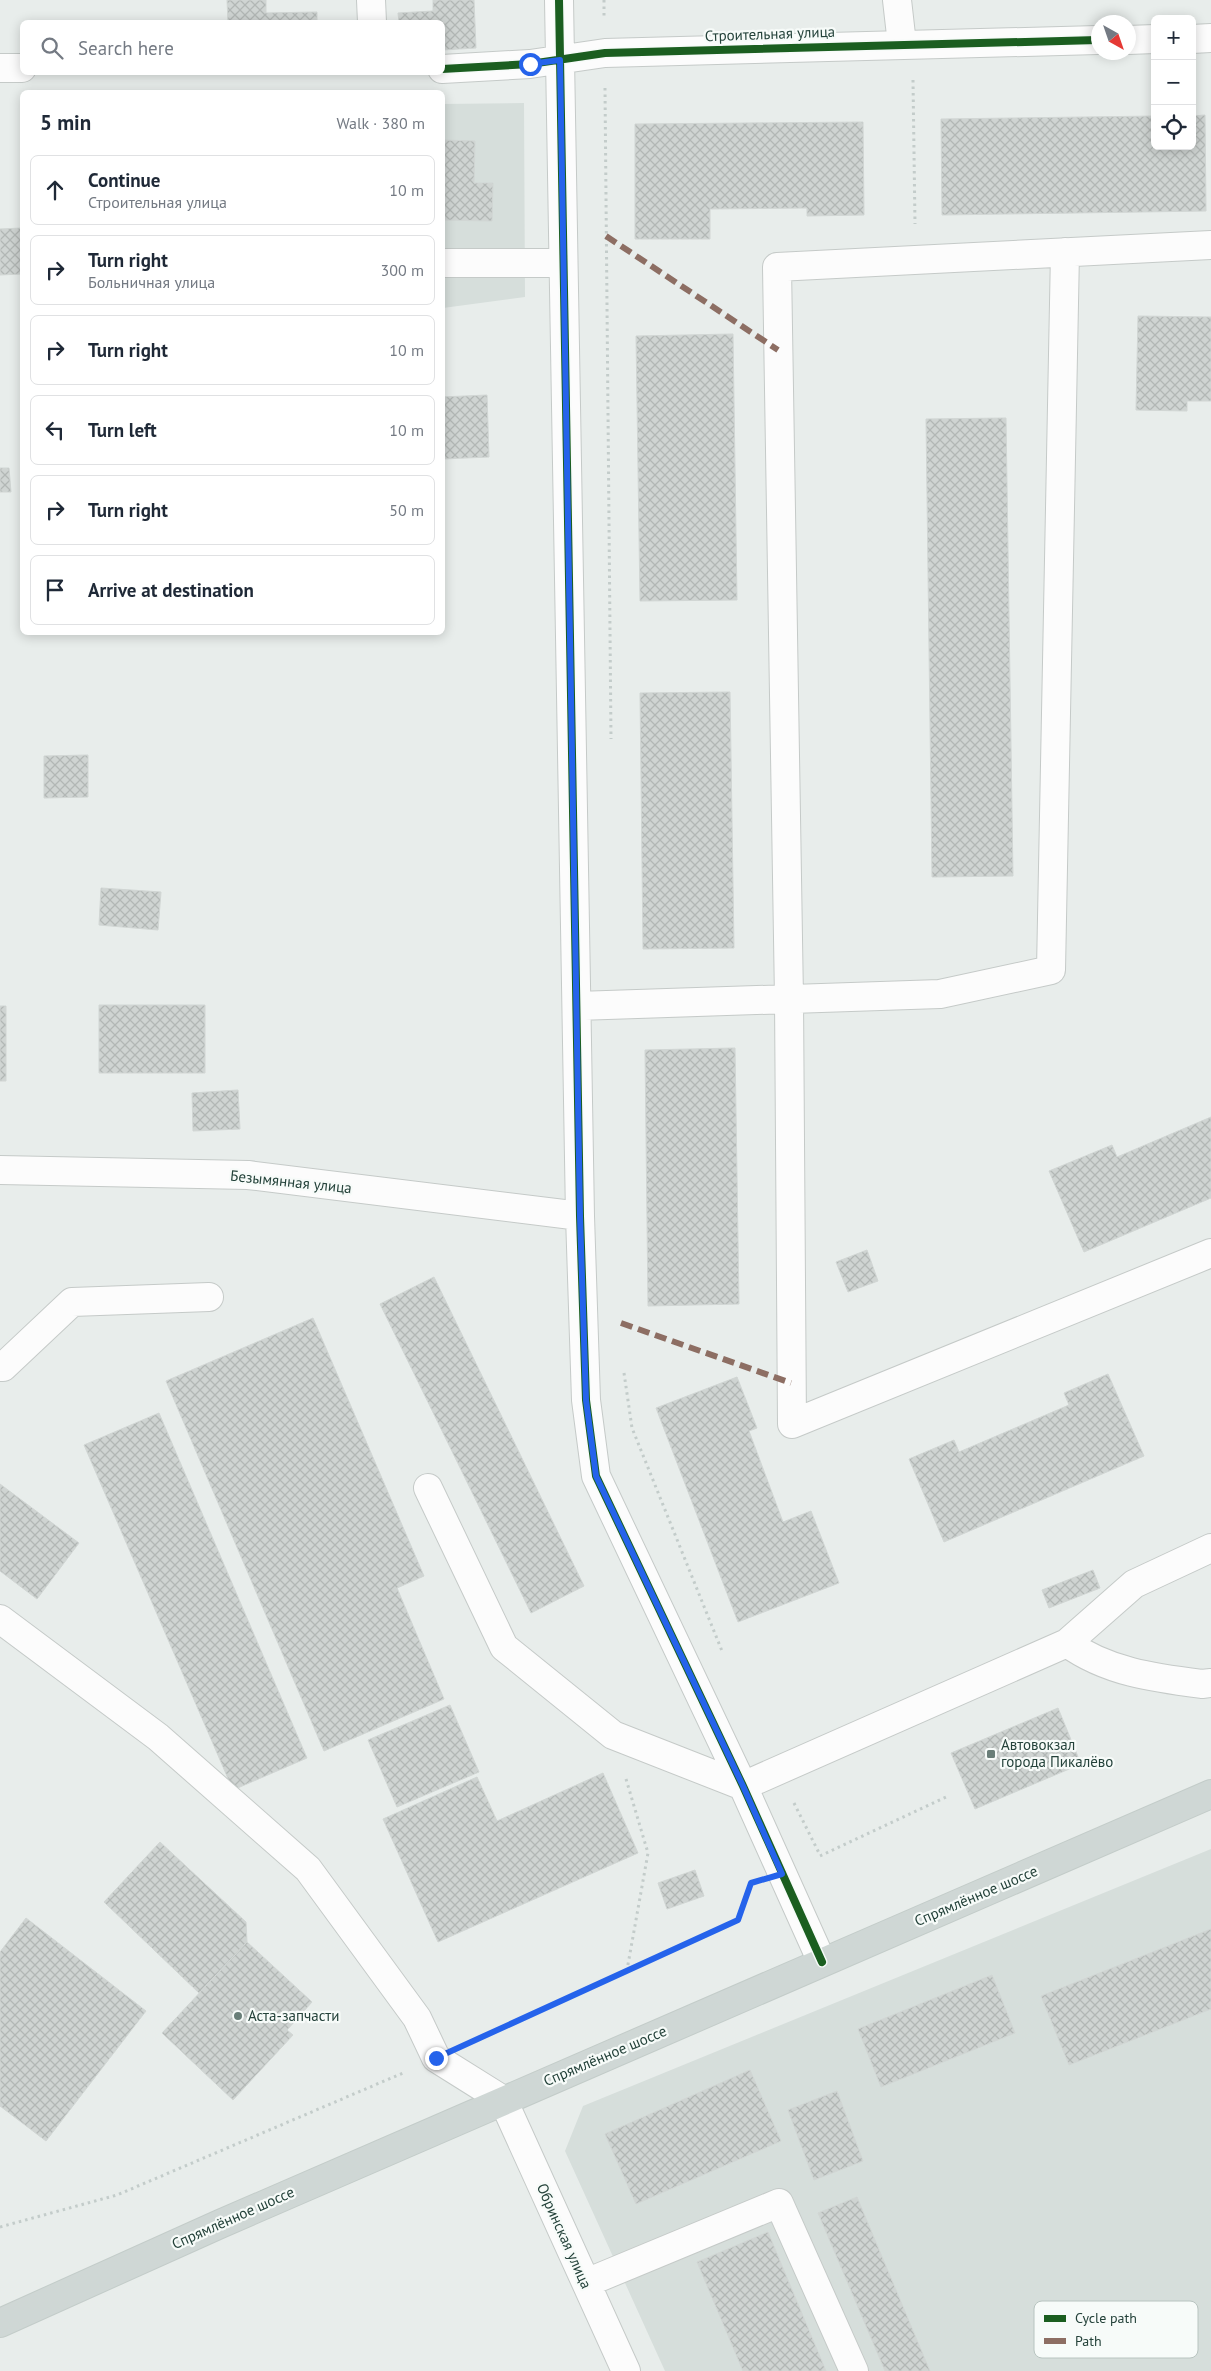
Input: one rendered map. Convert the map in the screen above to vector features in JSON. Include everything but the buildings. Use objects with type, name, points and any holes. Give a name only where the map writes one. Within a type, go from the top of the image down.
[{"type":"main road","name":"Спрямлённое шоссе","points":[[0,2323],[503,2100],[1211,1794]]},
{"type":"street","points":[[371,0],[372,20]]},
{"type":"street","points":[[559,0],[580,1216],[586,1400],[596,1476],[743,1786],[822,1962]]},
{"type":"street","points":[[896,0],[902,44]]},
{"type":"street","points":[[1196,39],[1211,38]]},
{"type":"street","points":[[1136,40],[1151,39]]},
{"type":"street","name":"Строительная улица","points":[[445,69],[560,60],[605,53],[1091,40]]},
{"type":"street","points":[[0,68],[20,68]]},
{"type":"street","points":[[1211,245],[777,267],[789,999],[792,1424],[1211,1253]]},
{"type":"street","points":[[576,1006],[940,994],[1051,970],[1065,252]]},
{"type":"street","points":[[445,263],[563,263]]},
{"type":"street","name":"Безымянная улица","points":[[0,1170],[248,1175],[580,1216]]},
{"type":"street","points":[[0,1367],[3,1367],[72,1302],[209,1298]]},
{"type":"street","points":[[428,1488],[504,1647],[613,1735],[743,1786],[1068,1643],[1134,1584],[1211,1548]]},
{"type":"street","points":[[0,1619],[158,1737],[308,1869],[417,2018],[436,2058],[503,2100]]},
{"type":"street","points":[[1068,1643],[1084,1655],[1142,1676],[1202,1684],[1211,1683]]},
{"type":"street","name":"Обринская улица","points":[[503,2100],[626,2371]]},
{"type":"street","points":[[586,2283],[780,2203],[854,2371]]},
{"type":"path","points":[[604,0],[611,745]]},
{"type":"path","points":[[902,44],[913,66],[916,260]]},
{"type":"path","points":[[623,1371],[632,1428],[724,1658]]},
{"type":"path","points":[[613,1735],[648,1853],[627,1971]]},
{"type":"path","points":[[778,1771],[820,1856]]},
{"type":"path","points":[[0,2227],[117,2195],[436,2058],[738,1920],[751,1883],[782,1874],[946,1797]]},
{"type":"shaded area","points":[[524,103],[525,297],[445,308],[445,104]]},
{"type":"shaded area","points":[[1211,1849],[1211,2371],[665,2371],[565,2151],[583,2106]]},
{"type":"marked path","points":[[606,236],[778,350]]},
{"type":"marked path","points":[[621,1323],[791,1383]]},
{"type":"cycle path","points":[[559,0],[580,1216],[586,1400],[596,1476],[743,1786],[822,1962]]},
{"type":"cycle path","points":[[445,69],[530,64],[605,53],[1091,40]]},
{"type":"place","name":"Автовокзал города Пикалёво","points":[[991,1754]]},
{"type":"place","name":"Аста-запчасти","points":[[238,2016]]},
{"type":"route","points":[[436,2058],[738,1920],[751,1883],[782,1874],[743,1786],[596,1476],[586,1400],[580,1216],[560,60],[530,64]]}]
